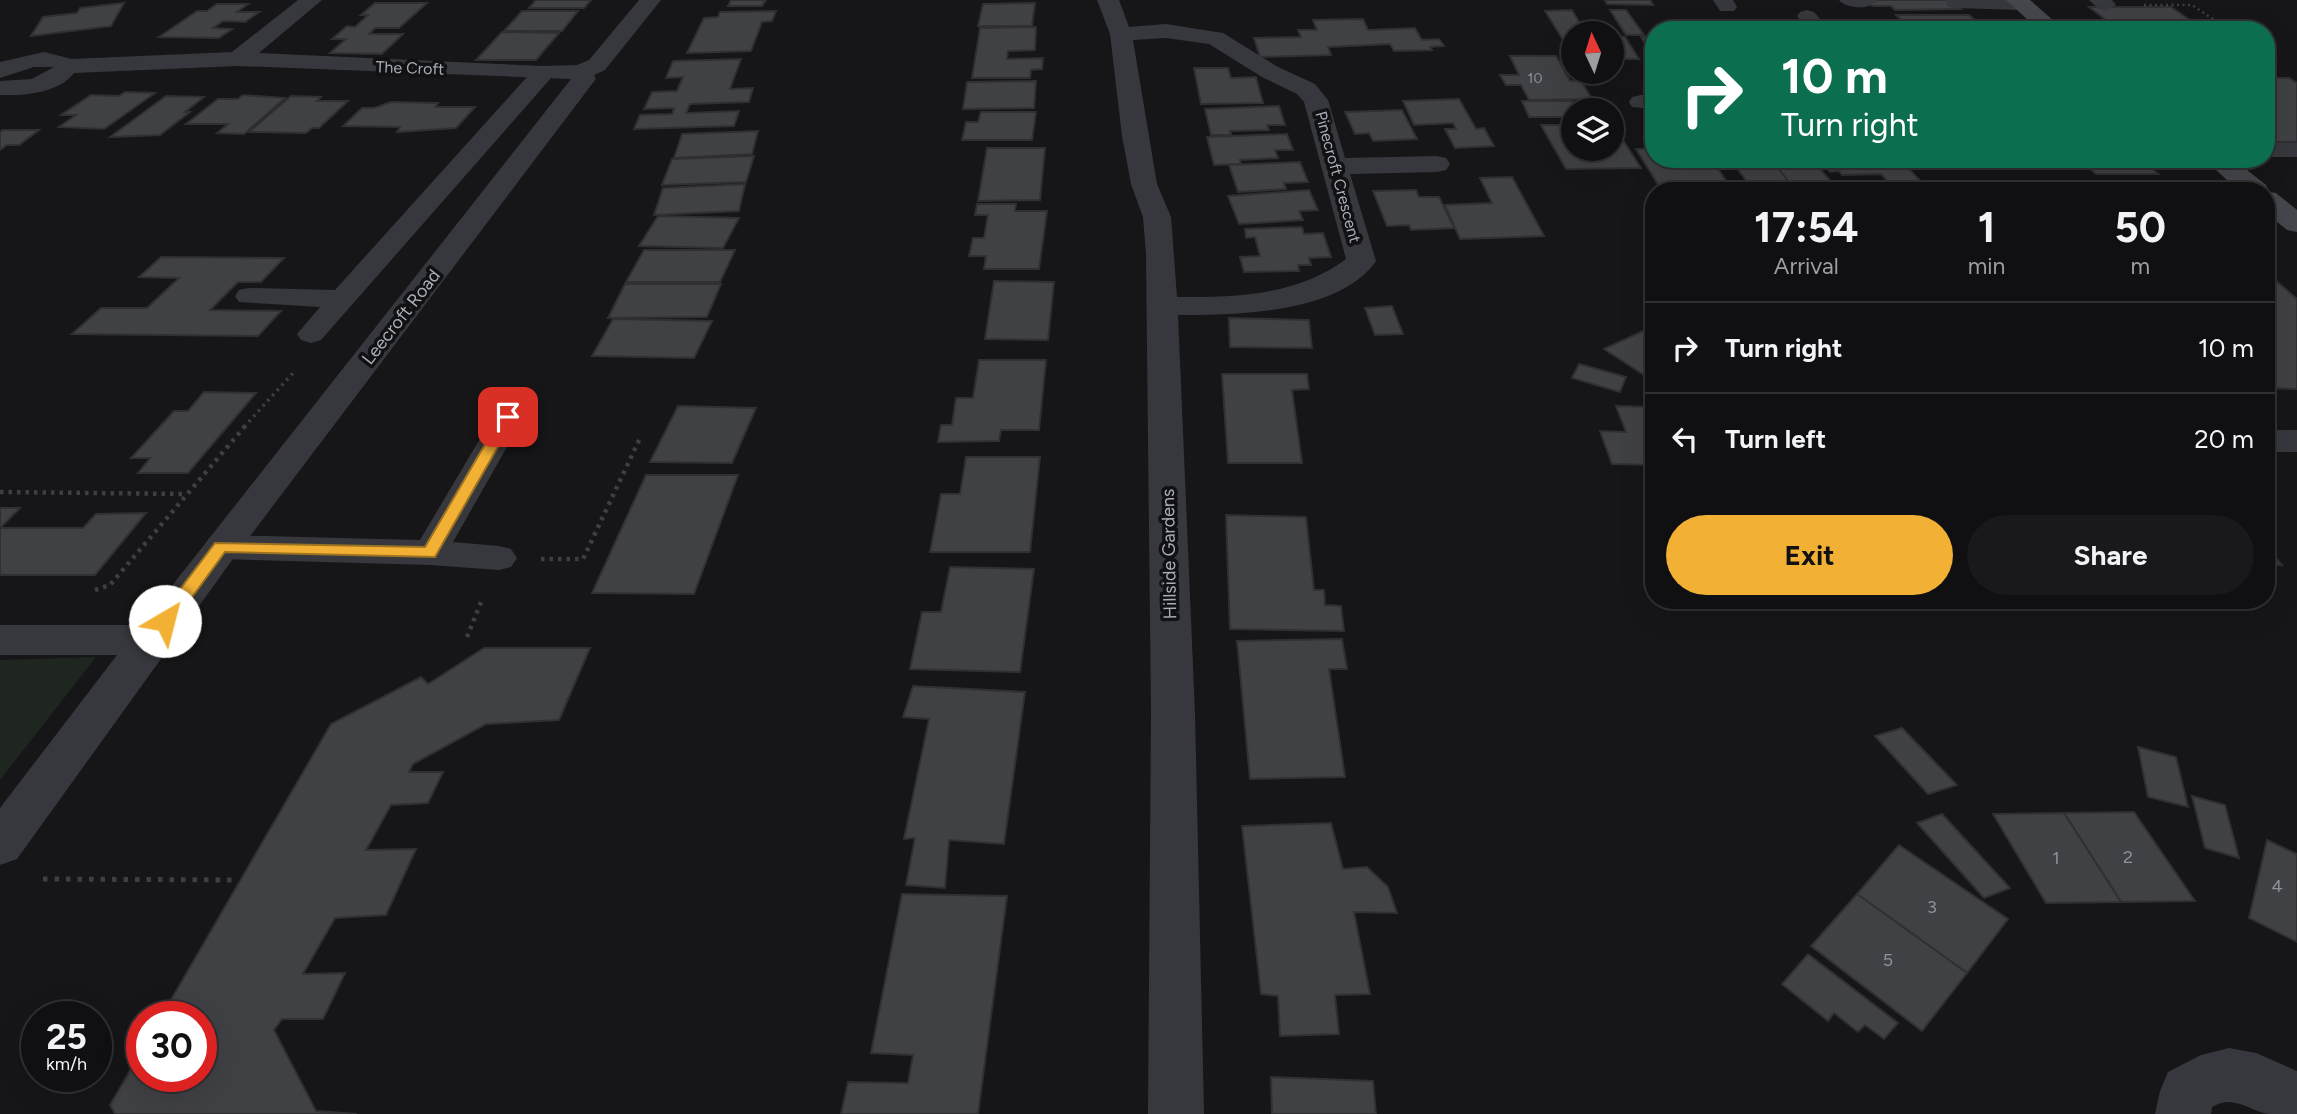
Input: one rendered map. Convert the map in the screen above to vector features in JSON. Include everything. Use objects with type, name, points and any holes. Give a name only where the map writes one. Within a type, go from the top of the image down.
[{"type":"street","points":[[238,59],[311,0]]},
{"type":"street","name":"Leecroft Road","points":[[0,844],[221,547],[584,79],[581,72],[597,65],[650,0]]},
{"type":"street","points":[[2019,2],[2042,21]]},
{"type":"street","name":"Pinecroft Crescent","points":[[1115,17],[1166,31],[1215,38],[1306,89],[1316,100],[1361,261],[1320,288],[1280,298],[1218,306],[1164,306]]},
{"type":"street","name":"Hillside Gardens","points":[[1115,17],[1144,184],[1157,217],[1164,306],[1173,713],[1176,1114]]},
{"type":"street","name":"The Croft","points":[[0,71],[20,64],[46,60],[57,60],[67,66],[238,59],[543,74],[581,72]]},
{"type":"street","name":"The Croft","points":[[0,88],[19,88],[47,81],[58,76],[67,66]]},
{"type":"street","points":[[1335,166],[1437,164]]},
{"type":"street","points":[[2228,168],[2245,182]]},
{"type":"street","points":[[2275,206],[2297,224]]},
{"type":"street","points":[[2275,441],[2297,441]]},
{"type":"street","points":[[0,640],[151,640]]},
{"type":"street","points":[[2183,1114],[2186,1091],[2201,1079],[2223,1075],[2238,1075],[2267,1084],[2297,1101]]},
{"type":"lane","points":[[1849,0],[1867,1]]},
{"type":"lane","points":[[1954,2],[2019,2]]},
{"type":"lane","points":[[310,334],[543,74]]},
{"type":"lane","points":[[2275,150],[2297,150]]},
{"type":"lane","points":[[250,296],[342,299]]},
{"type":"lane","points":[[430,553],[508,417]]},
{"type":"lane","points":[[221,547],[430,553],[499,558]]},
{"type":"path","points":[[94,591],[110,585],[276,388],[293,373],[357,373]]},
{"type":"path","points":[[467,636],[499,558],[583,559],[640,436]]},
{"type":"path","points":[[0,492],[188,494]]},
{"type":"path","points":[[41,879],[235,880]]},
{"type":"shaded area","points":[[96,657],[0,780],[0,660]]},
{"type":"building","points":[[536,0],[591,0],[584,8],[529,8]]},
{"type":"building","points":[[731,0],[766,0],[762,6],[728,6]]},
{"type":"building","points":[[1605,0],[1650,0],[1653,5],[1607,4]]},
{"type":"building","points":[[1866,0],[1952,0],[1961,9],[1895,10],[1891,6],[1872,6]]},
{"type":"building","points":[[124,3],[111,26],[31,36],[43,17],[77,13],[80,8]]},
{"type":"building","points":[[375,3],[427,3],[399,28],[375,28],[369,34],[403,34],[382,54],[330,53],[346,39],[332,39],[347,26],[355,27],[368,15],[361,15]]},
{"type":"building","points":[[1035,3],[1032,26],[978,26],[983,4]]},
{"type":"building","points":[[217,4],[248,4],[237,12],[259,12],[245,22],[223,21],[213,28],[232,29],[219,38],[159,37],[197,11],[207,11]]},
{"type":"building","points":[[2089,7],[2171,7],[2191,21],[2107,21]]},
{"type":"building","points":[[1572,10],[1578,21],[1561,21],[1561,37],[1545,11]]},
{"type":"building","points":[[1610,10],[1626,10],[1644,35],[1626,35],[1624,21],[1617,21]]},
{"type":"building","points":[[522,11],[578,11],[562,31],[504,31]]},
{"type":"building","points":[[776,11],[772,21],[762,22],[751,51],[687,53],[704,18],[718,17],[720,12]]},
{"type":"building","points":[[1896,15],[1969,15],[1976,21],[1903,21]]},
{"type":"building","points":[[1363,19],[1368,30],[1415,28],[1422,40],[1439,39],[1444,46],[1430,47],[1432,50],[1394,51],[1390,44],[1328,47],[1331,55],[1260,57],[1254,38],[1301,37],[1298,30],[1317,30],[1313,20]]},
{"type":"building","points":[[1036,27],[1035,50],[1008,51],[1007,59],[1043,58],[1042,69],[1031,70],[1030,78],[972,78],[980,28]]},
{"type":"building","points":[[502,32],[559,33],[536,60],[476,60]]},
{"type":"building","points":[[1624,37],[1625,37],[1639,59],[1624,59]]},
{"type":"building","points":[[1510,56],[1556,56],[1561,65],[1561,84],[1583,84],[1591,98],[1529,100],[1521,85],[1506,85],[1500,75],[1519,75]]},
{"type":"building","points":[[741,59],[730,89],[753,88],[749,102],[690,104],[686,113],[739,111],[734,126],[634,129],[640,115],[672,114],[674,108],[644,109],[652,92],[677,91],[683,77],[666,78],[673,61]]},
{"type":"building","points":[[1194,68],[1228,68],[1231,78],[1256,77],[1263,103],[1201,104]]},
{"type":"building","points":[[2275,78],[2289,78],[2297,83],[2297,142],[2275,142]]},
{"type":"building","points":[[1036,81],[1034,108],[963,109],[967,82]]},
{"type":"building","points":[[125,92],[155,93],[104,129],[59,127],[76,115],[61,115],[91,95],[119,96]]},
{"type":"building","points":[[243,95],[285,98],[244,134],[217,133],[228,124],[186,124],[218,99],[238,99]]},
{"type":"building","points":[[166,96],[204,97],[185,112],[190,112],[160,135],[110,137]]},
{"type":"building","points":[[291,96],[321,97],[317,101],[348,101],[319,128],[312,128],[306,133],[249,132]]},
{"type":"building","points":[[1459,99],[1476,129],[1484,128],[1494,146],[1455,148],[1445,129],[1456,129],[1453,123],[1414,125],[1403,101]]},
{"type":"building","points":[[1522,101],[1561,101],[1561,117],[1529,117]]},
{"type":"building","points":[[391,102],[438,103],[435,107],[475,107],[456,128],[397,132],[400,127],[343,126],[362,108],[374,108]]},
{"type":"building","points":[[1279,106],[1285,125],[1267,125],[1269,130],[1230,131],[1231,135],[1211,135],[1205,109]]},
{"type":"building","points":[[1402,110],[1417,139],[1373,141],[1369,133],[1355,134],[1345,112]]},
{"type":"building","points":[[981,112],[1036,112],[1032,140],[962,140],[966,122],[978,122]]},
{"type":"building","points":[[1541,125],[1561,125],[1561,160]]},
{"type":"building","points":[[39,130],[19,145],[7,145],[0,150],[0,132]]},
{"type":"building","points":[[758,131],[752,154],[674,158],[682,134]]},
{"type":"building","points":[[1287,134],[1293,150],[1275,150],[1278,158],[1240,160],[1241,164],[1214,165],[1207,137]]},
{"type":"building","points":[[1624,142],[1641,168],[1566,169],[1561,161],[1624,161]]},
{"type":"building","points":[[987,148],[1045,148],[1040,200],[978,201]]},
{"type":"building","points":[[1636,149],[1645,149],[1645,163]]},
{"type":"building","points":[[754,156],[746,182],[662,185],[672,159]]},
{"type":"building","points":[[1300,162],[1308,182],[1284,183],[1286,189],[1238,192],[1229,165]]},
{"type":"building","points":[[1648,168],[1717,168],[1727,182],[1657,182]]},
{"type":"building","points":[[1737,168],[1778,168],[1789,182],[1747,182]]},
{"type":"building","points":[[1778,168],[1820,168],[1831,182],[1789,182]]},
{"type":"building","points":[[1827,168],[1908,168],[1921,182],[1888,182],[1881,174],[1842,175],[1839,171],[1830,172]]},
{"type":"building","points":[[2090,168],[2151,168],[2158,174],[2096,174]]},
{"type":"building","points":[[1512,177],[1544,236],[1460,239],[1445,205],[1492,203],[1480,178]]},
{"type":"building","points":[[745,184],[739,211],[654,215],[663,188]]},
{"type":"building","points":[[1309,190],[1318,210],[1299,211],[1303,220],[1239,224],[1228,196]]},
{"type":"building","points":[[1416,190],[1419,197],[1439,197],[1454,228],[1411,230],[1409,225],[1387,226],[1373,191]]},
{"type":"building","points":[[977,204],[1016,204],[1015,211],[1047,211],[1039,269],[984,269],[986,256],[969,256],[973,238],[984,238],[988,215],[975,215]]},
{"type":"building","points":[[658,216],[739,218],[723,248],[639,246]]},
{"type":"building","points":[[1302,227],[1304,234],[1323,233],[1331,257],[1309,258],[1311,265],[1298,265],[1299,271],[1244,272],[1240,257],[1260,256],[1255,237],[1246,238],[1245,229]]},
{"type":"building","points":[[644,250],[735,250],[720,282],[626,282]]},
{"type":"building","points":[[161,257],[284,258],[261,282],[238,282],[210,310],[281,311],[258,336],[72,334],[101,308],[147,308],[179,278],[139,277]]},
{"type":"building","points":[[2275,280],[2297,299],[2297,389],[2275,388]]},
{"type":"building","points":[[994,281],[1054,282],[1048,340],[985,339]]},
{"type":"building","points":[[625,284],[721,284],[707,317],[608,318]]},
{"type":"building","points":[[1392,306],[1403,334],[1375,335],[1365,308]]},
{"type":"building","points":[[1229,318],[1309,320],[1312,348],[1230,347]]},
{"type":"building","points":[[613,319],[712,321],[694,358],[592,356]]},
{"type":"building","points":[[1645,330],[1645,376],[1604,349]]},
{"type":"building","points":[[979,360],[1046,360],[1039,430],[1001,430],[999,441],[938,442],[941,425],[952,425],[956,398],[973,398]]},
{"type":"building","points":[[1579,364],[1626,377],[1620,392],[1572,378]]},
{"type":"building","points":[[1222,374],[1307,374],[1309,389],[1292,390],[1302,463],[1228,463]]},
{"type":"building","points":[[204,392],[256,393],[188,473],[138,473],[150,458],[131,458],[174,411],[188,411]]},
{"type":"building","points":[[678,406],[756,408],[732,463],[650,462]]},
{"type":"building","points":[[1616,406],[1645,407],[1645,465],[1612,464],[1600,431],[1626,432]]},
{"type":"building","points":[[966,457],[1040,457],[1030,552],[930,552],[941,494],[960,494]]},
{"type":"building","points":[[646,475],[738,475],[694,594],[592,593]]},
{"type":"building","points":[[0,508],[20,508],[0,528]]},
{"type":"building","points":[[146,513],[95,575],[0,575],[0,528],[83,528],[96,514]]},
{"type":"building","points":[[1226,515],[1306,517],[1314,590],[1324,590],[1325,605],[1341,606],[1344,631],[1230,629]]},
{"type":"building","points":[[950,567],[1034,569],[1020,672],[910,669],[922,612],[941,612]]},
{"type":"building","points":[[1342,639],[1347,669],[1329,669],[1345,777],[1250,779],[1237,641]]},
{"type":"building","points":[[484,648],[590,648],[559,720],[486,724],[413,764],[409,772],[443,772],[428,803],[391,805],[366,850],[416,849],[386,915],[335,918],[303,974],[345,973],[323,1019],[282,1019],[274,1030],[316,1111],[357,1114],[115,1114],[110,1105],[126,1078],[126,1092],[217,1092],[217,1001],[170,1001],[331,724],[421,677],[428,684]]},
{"type":"building","points":[[913,686],[1025,692],[1004,844],[949,840],[945,888],[906,885],[915,838],[904,839],[929,719],[903,717]]},
{"type":"building","points":[[1902,728],[1957,785],[1928,794],[1875,736]]},
{"type":"building","points":[[2138,747],[2176,757],[2188,807],[2148,797]]},
{"type":"building","points":[[2192,796],[2225,805],[2239,858],[2205,848]]},
{"type":"building","points":[[2134,812],[2195,901],[2121,902],[2064,813]]},
{"type":"building","points":[[2064,813],[2121,902],[2046,903],[1993,814]]},
{"type":"building","points":[[1942,814],[2010,888],[1984,898],[1917,823]]},
{"type":"building","points":[[1331,823],[1343,869],[1367,867],[1388,887],[1397,913],[1354,912],[1370,994],[1335,995],[1339,1034],[1280,1036],[1278,996],[1261,994],[1242,826]]},
{"type":"building","points":[[2267,840],[2297,854],[2297,942],[2249,918]]},
{"type":"building","points":[[1899,845],[2008,919],[1967,973],[1857,894]]},
{"type":"building","points":[[902,894],[1007,896],[978,1114],[841,1114],[848,1082],[908,1083],[913,1055],[871,1053]]},
{"type":"building","points":[[1857,894],[1967,973],[1922,1031],[1811,946]]},
{"type":"building","points":[[1808,954],[1898,1023],[1884,1039],[1865,1025],[1858,1032],[1834,1013],[1828,1021],[1782,984]]},
{"type":"building","points":[[1271,1077],[1373,1081],[1376,1114],[1272,1114]]},
{"type":"route","points":[[165,621],[221,547],[430,553],[508,417]]}]
